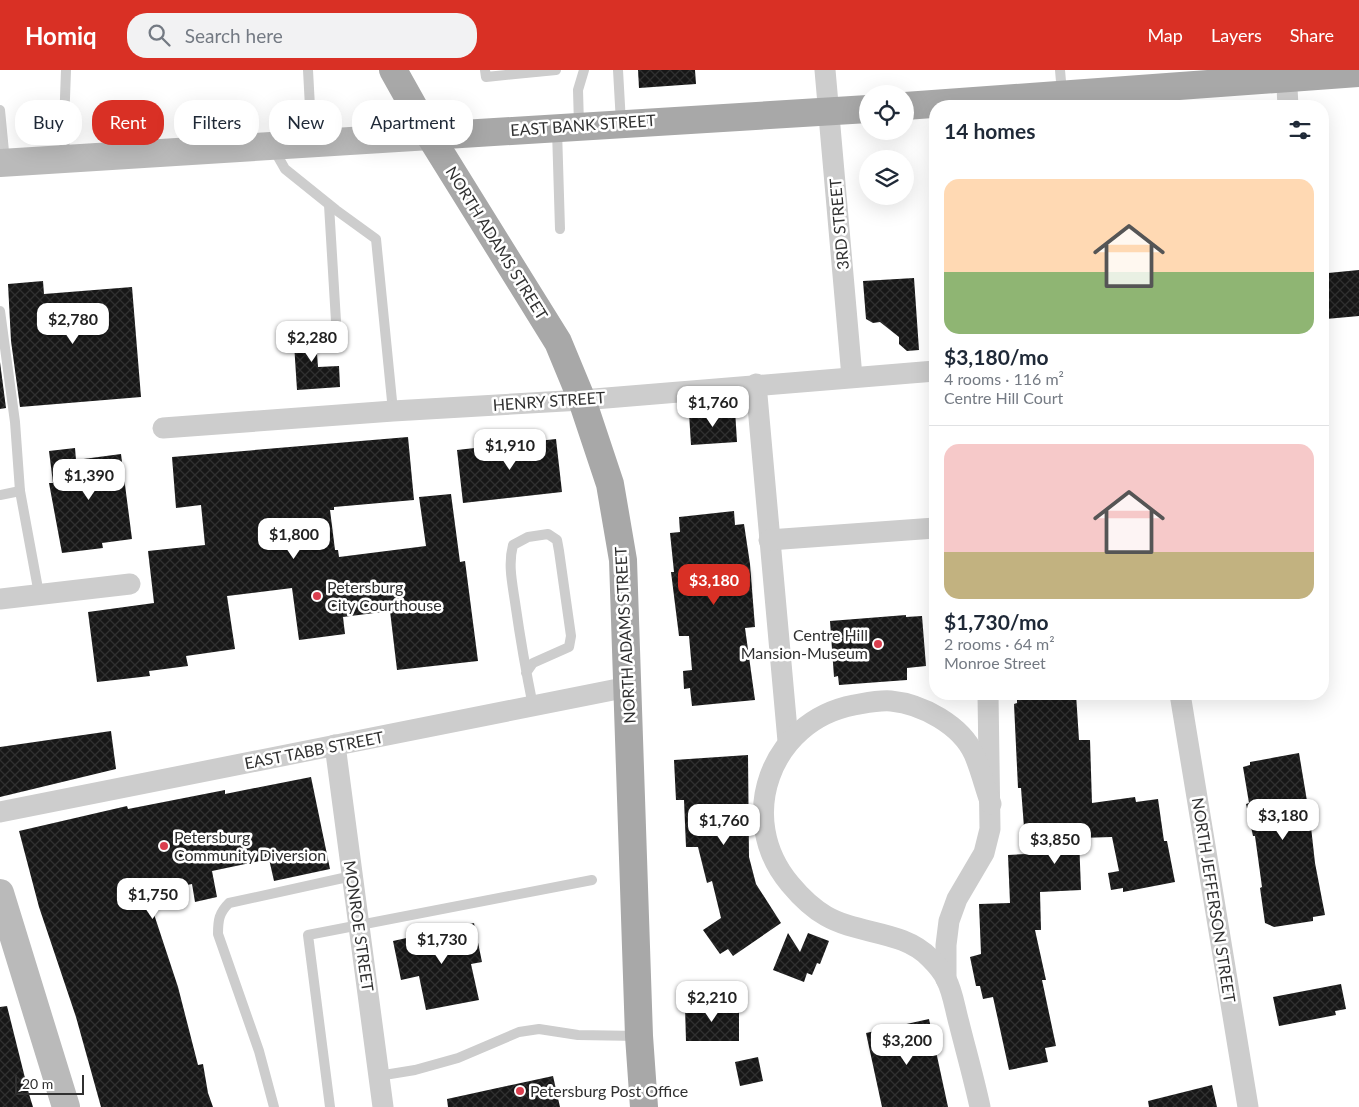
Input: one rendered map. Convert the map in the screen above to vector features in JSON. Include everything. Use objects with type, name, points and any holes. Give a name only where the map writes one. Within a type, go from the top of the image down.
[{"type":"main road","name":"NORTH ADAMS STREET","points":[[393,70],[410,100]]},
{"type":"main road","points":[[944,100],[1061,82],[1130,93],[1286,74],[1359,73]]},
{"type":"main road","points":[[914,105],[929,102]]},
{"type":"main road","name":"EAST BANK STREET","points":[[473,133],[859,110]]},
{"type":"main road","name":"NORTH ADAMS STREET","points":[[436,145],[558,342],[582,400],[610,484],[623,560],[639,1036],[644,1107]]},
{"type":"street","name":"3RD STREET","points":[[825,70],[852,377]]},
{"type":"street","points":[[1286,74],[1288,100]]},
{"type":"street","name":"EAST BANK STREET","points":[[2,163],[299,145]]},
{"type":"street","name":"HENRY STREET","points":[[163,428],[393,410],[582,400],[756,384],[929,371]]},
{"type":"street","points":[[756,384],[788,741]]},
{"type":"street","points":[[769,540],[929,528]]},
{"type":"street","points":[[0,598],[130,584]]},
{"type":"street","name":"EAST TABB STREET","points":[[0,812],[628,687]]},
{"type":"street","points":[[980,1107],[946,979],[946,945],[949,921],[957,899],[984,853],[990,829],[988,700]]},
{"type":"street","name":"NORTH JEFFERSON STREET","points":[[1181,700],[1248,1107]]},
{"type":"street","points":[[946,979],[930,957],[905,942],[828,917],[808,904],[789,882],[775,861],[767,837],[764,811],[768,783],[772,769],[788,741],[815,718],[844,707],[875,701],[891,701],[916,706],[938,717],[952,728],[974,753],[991,804]]},
{"type":"street","name":"MONROE STREET","points":[[335,746],[383,1107]]},
{"type":"street","points":[[0,893],[66,1107]]},
{"type":"lane","points":[[66,70],[64,126],[66,160]]},
{"type":"lane","points":[[308,70],[310,100]]},
{"type":"lane","points":[[485,70],[486,77],[556,70]]},
{"type":"lane","points":[[560,229],[568,126],[584,70]]},
{"type":"lane","points":[[618,70],[621,123]]},
{"type":"lane","points":[[0,110],[2,163]]},
{"type":"lane","points":[[272,147],[284,169],[329,205],[376,238],[393,410]]},
{"type":"lane","points":[[329,205],[337,338]]},
{"type":"lane","points":[[0,311],[15,422],[20,491],[38,594]]},
{"type":"lane","points":[[0,495],[20,491]]},
{"type":"lane","points":[[526,673],[533,663],[569,647],[571,636],[557,540],[548,534],[528,537],[513,545],[509,560],[526,673],[533,706]]},
{"type":"lane","points":[[274,1107],[259,1051],[218,934],[219,916],[229,903],[352,876]]},
{"type":"lane","points":[[330,1107],[308,934],[359,926],[592,880]]},
{"type":"lane","points":[[378,1076],[414,1070],[458,1058],[519,1032],[539,1028],[578,1035],[639,1036]]},
{"type":"building","points":[[638,70],[695,70],[696,84],[639,88]]},
{"type":"building","points":[[1359,270],[1359,316],[1329,319],[1329,273]]},
{"type":"building","points":[[914,278],[919,350],[907,351],[899,344],[899,337],[880,322],[873,323],[866,319],[863,281]]},
{"type":"building","points":[[43,281],[44,294],[132,287],[141,397],[20,407],[11,341],[8,284]]},
{"type":"building","points":[[315,326],[318,367],[339,366],[340,387],[297,390],[293,328]]},
{"type":"building","points":[[0,362],[6,408],[0,409]]},
{"type":"building","points":[[735,410],[737,442],[691,445],[689,413]]},
{"type":"building","points":[[408,437],[414,500],[334,507],[334,510],[330,510],[335,550],[338,550],[339,557],[426,546],[419,497],[451,494],[460,562],[465,561],[478,661],[397,670],[390,611],[343,617],[345,634],[299,640],[292,588],[227,596],[235,649],[186,656],[188,666],[149,671],[150,676],[97,682],[88,612],[154,603],[148,551],[205,545],[201,505],[176,508],[172,457]]},
{"type":"building","points":[[556,439],[562,492],[463,503],[457,450]]},
{"type":"building","points":[[75,448],[76,460],[121,454],[132,539],[102,543],[103,548],[62,553],[49,483],[53,483],[49,451]]},
{"type":"building","points":[[734,511],[735,525],[744,524],[750,564],[755,627],[745,628],[755,700],[692,706],[690,688],[684,689],[683,671],[692,670],[689,636],[679,636],[671,572],[674,572],[670,533],[680,532],[679,517]]},
{"type":"building","name":"Centre Hill Mansion-Museum","points":[[906,615],[906,617],[922,616],[926,666],[907,668],[907,680],[839,685],[838,676],[834,677],[830,621]]},
{"type":"building","points":[[1017,700],[1076,700],[1079,740],[1090,740],[1092,803],[1135,797],[1136,802],[1158,799],[1164,841],[1167,841],[1175,882],[1123,892],[1123,888],[1111,890],[1108,873],[1119,871],[1112,837],[1079,838],[1081,890],[1040,892],[1041,930],[1035,930],[1046,980],[1042,980],[1056,1046],[1045,1048],[1048,1062],[1009,1070],[993,997],[983,999],[980,986],[976,986],[970,957],[981,954],[979,904],[1010,903],[1008,855],[1026,854],[1021,788],[1018,788],[1014,704],[1017,703]]},
{"type":"building","points":[[111,731],[116,769],[0,797],[0,747]]},
{"type":"building","points":[[1299,753],[1308,807],[1314,824],[1311,827],[1315,863],[1325,915],[1313,917],[1313,921],[1274,927],[1265,923],[1255,836],[1253,836],[1246,804],[1249,803],[1243,767],[1250,765],[1250,762]]},
{"type":"building","points":[[748,755],[749,857],[756,884],[781,923],[733,956],[728,949],[720,954],[703,930],[721,918],[712,881],[707,883],[698,847],[686,847],[684,800],[676,800],[674,760]]},
{"type":"building","points":[[311,777],[330,869],[274,881],[269,859],[212,871],[217,897],[195,902],[192,884],[147,893],[178,987],[198,1065],[203,1064],[208,1093],[213,1107],[101,1107],[76,1017],[39,907],[19,831],[127,806],[128,809],[225,790],[225,794]]},
{"type":"building","points":[[474,923],[482,962],[471,964],[479,1000],[426,1010],[419,976],[401,980],[393,941]]},
{"type":"building","points":[[788,933],[800,952],[808,933],[829,941],[820,964],[817,963],[812,975],[807,973],[804,982],[773,970]]},
{"type":"building","points":[[1341,984],[1346,1009],[1335,1011],[1336,1015],[1279,1026],[1273,997]]},
{"type":"building","points":[[7,1006],[33,1107],[0,1107],[0,1007]]},
{"type":"building","points":[[685,1006],[739,1006],[739,1041],[686,1041]]},
{"type":"building","points":[[929,1019],[948,1107],[882,1107],[866,1033]]},
{"type":"building","points":[[758,1057],[763,1081],[740,1086],[735,1062]]},
{"type":"building","name":"Petersburg Post Office","points":[[553,1076],[560,1107],[448,1107],[447,1099]]},
{"type":"building","points":[[1212,1085],[1217,1107],[1149,1107],[1148,1101]]},
{"type":"place","name":"Petersburg City Courthouse","points":[[317,596]]},
{"type":"place","name":"Centre Hill Mansion-Museum","points":[[878,644]]},
{"type":"place","name":"Petersburg Community Diversion","points":[[164,846]]},
{"type":"place","name":"Petersburg Post Office","points":[[520,1091]]}]
